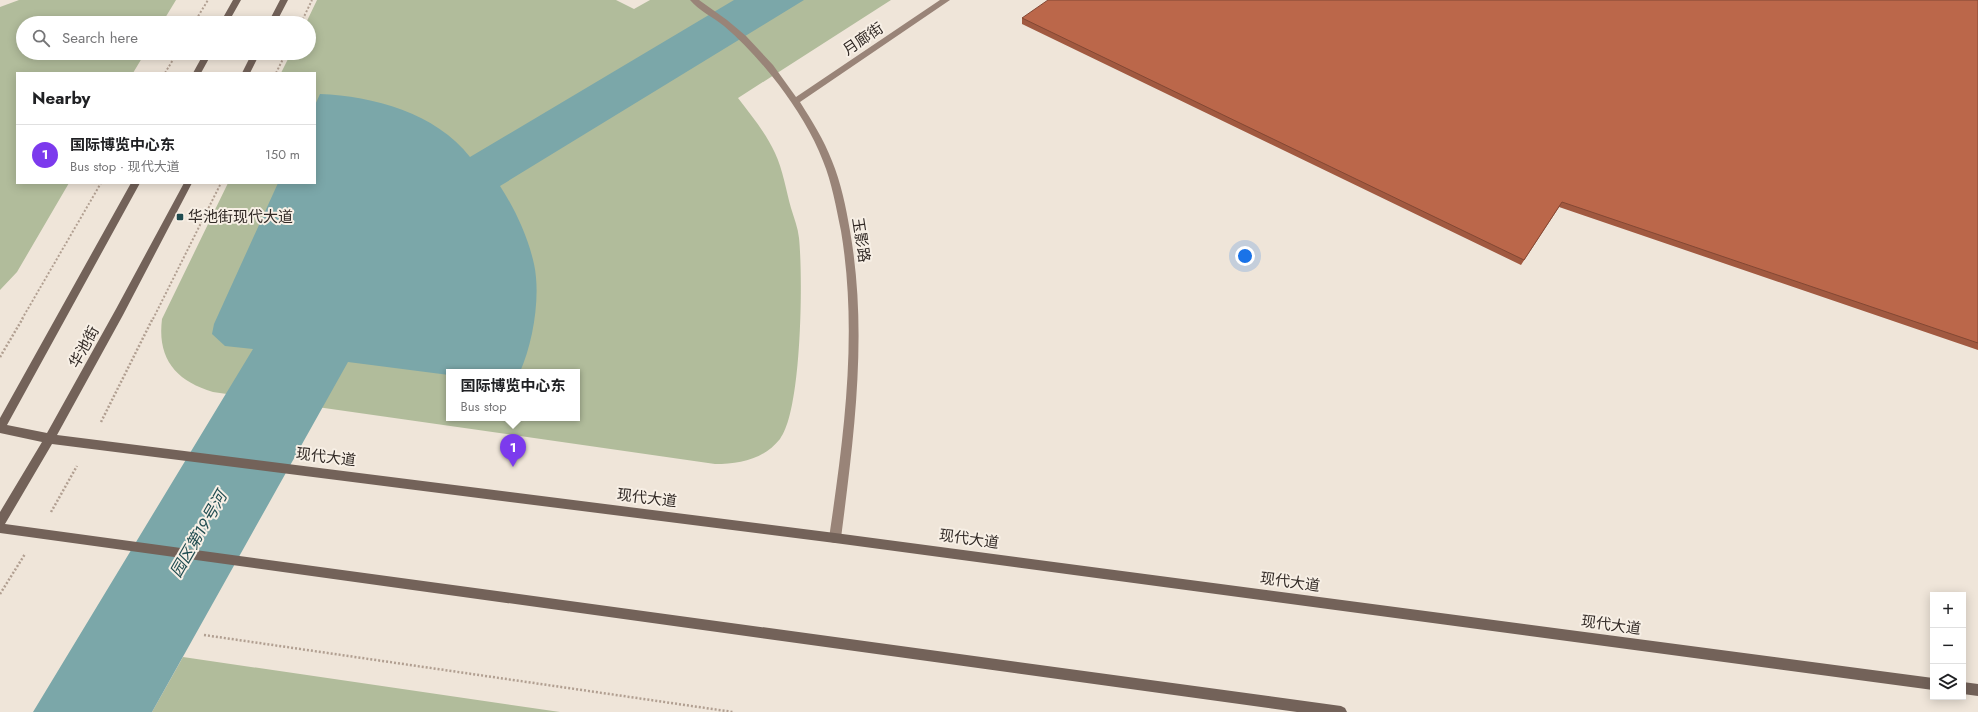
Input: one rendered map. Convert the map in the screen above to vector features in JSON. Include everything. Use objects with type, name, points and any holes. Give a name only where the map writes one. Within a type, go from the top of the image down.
[{"type":"main road","points":[[228,16],[237,0]]},
{"type":"main road","points":[[276,16],[284,0]]},
{"type":"main road","points":[[198,72],[204,60]]},
{"type":"main road","points":[[246,72],[252,60]]},
{"type":"main road","points":[[0,428],[135,184]]},
{"type":"main road","name":"华池街","points":[[0,522],[51,439],[115,322],[187,184]]},
{"type":"main road","name":"现代大道","points":[[0,428],[51,439],[835,538],[1930,684]]},
{"type":"main road","points":[[0,528],[1341,712]]},
{"type":"main road","points":[[1966,688],[1978,690]]},
{"type":"street","name":"玉影路","points":[[694,0],[728,25],[764,60],[796,101],[824,153],[836,184],[851,260],[853,310],[852,389],[847,452],[835,538]]},
{"type":"street","name":"月廊街","points":[[796,101],[946,0]]},
{"type":"path","points":[[198,16],[208,0]]},
{"type":"path","points":[[304,16],[312,0]]},
{"type":"path","points":[[166,72],[173,60]]},
{"type":"path","points":[[276,72],[282,60]]},
{"type":"path","points":[[0,356],[100,184]]},
{"type":"path","points":[[0,594],[39,533],[90,444],[220,184]]},
{"type":"path","points":[[204,635],[733,712]]},
{"type":"green space","points":[[19,0],[176,0],[166,16],[16,16],[16,60],[141,60],[134,72],[16,72],[16,184],[68,184],[17,272],[0,290],[0,7]]},
{"type":"green space","points":[[317,0],[616,0],[634,9],[650,0],[891,0],[738,98],[763,131],[775,153],[782,173],[799,238],[801,311],[797,373],[793,401],[787,424],[780,439],[774,446],[759,456],[733,463],[715,464],[213,392],[189,382],[179,375],[166,357],[161,333],[162,319],[228,184],[316,184],[316,72],[282,72],[288,60],[316,60],[316,16],[309,16]]},
{"type":"green space","points":[[183,657],[560,712],[152,712]]},
{"type":"water","name":"园区第19号河","points":[[734,0],[804,0],[500,186],[511,204],[525,234],[534,264],[536,277],[536,305],[532,334],[521,369],[446,369],[446,375],[348,362],[152,712],[33,712],[253,349],[225,346],[212,334],[214,324],[278,184],[316,184],[316,103],[320,94],[361,98],[382,103],[422,118],[440,129],[456,142],[470,157]]},
{"type":"building","points":[[1048,0],[1978,0],[1978,343],[1562,202],[1524,260],[1022,18]]},
{"type":"place","name":"华池街现代大道","points":[[180,217]]},
{"type":"place","name":"国际博览中心东","points":[[513,467]]}]
